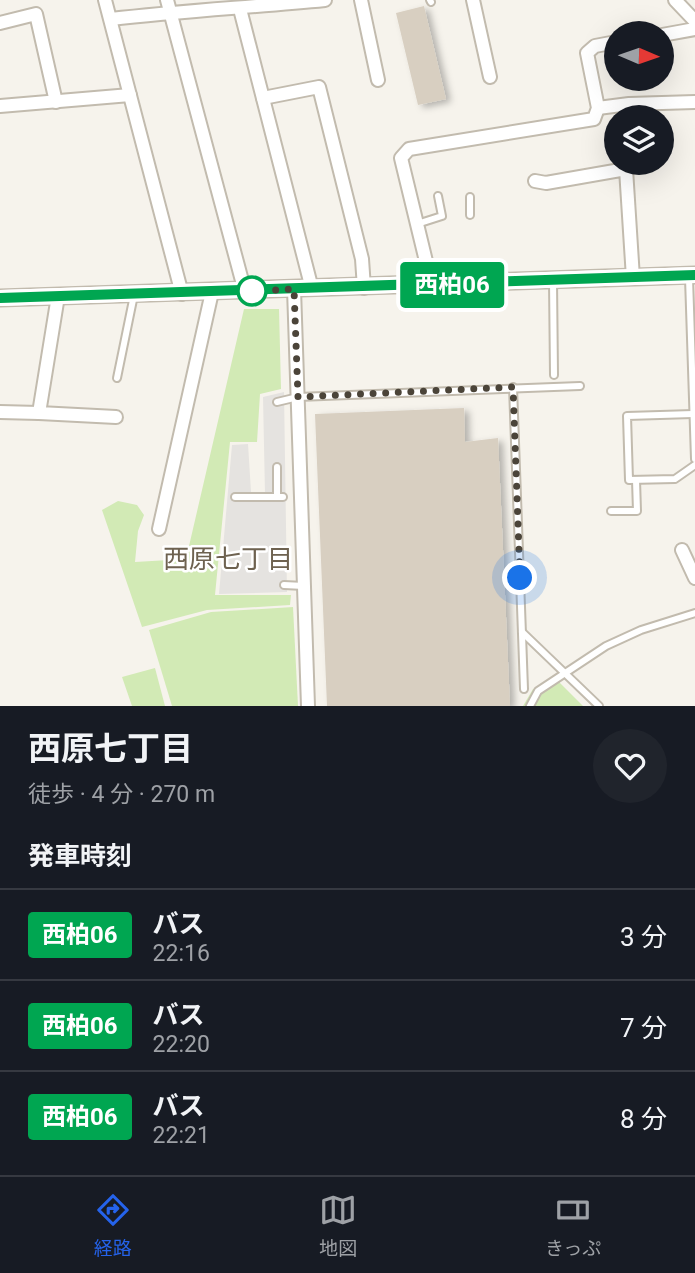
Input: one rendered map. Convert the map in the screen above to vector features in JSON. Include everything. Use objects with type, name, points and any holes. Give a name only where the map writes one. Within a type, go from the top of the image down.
[{"type":"street","points":[[105,0],[181,294]]},
{"type":"street","points":[[111,19],[168,6],[240,9],[325,0]]},
{"type":"street","points":[[361,0],[379,80]]},
{"type":"street","points":[[473,0],[490,77]]},
{"type":"street","points":[[676,0],[695,21]]},
{"type":"street","points":[[168,6],[245,292]]},
{"type":"street","points":[[240,9],[312,289]]},
{"type":"street","points":[[0,23],[36,14],[56,102]]},
{"type":"street","points":[[674,33],[695,29]]},
{"type":"street","points":[[432,286],[401,158],[409,149],[594,119],[598,108],[587,54],[595,46],[604,44]]},
{"type":"street","points":[[263,98],[319,87],[362,259],[364,288]]},
{"type":"street","points":[[0,106],[130,95]]},
{"type":"street","points":[[598,108],[695,102]]},
{"type":"street","points":[[535,181],[546,183],[626,169],[633,278]]},
{"type":"street","points":[[0,298],[692,276]]},
{"type":"street","points":[[294,289],[308,706]]},
{"type":"street","points":[[159,529],[212,292]]},
{"type":"street","points":[[38,413],[58,296]]},
{"type":"street","points":[[0,412],[116,417]]},
{"type":"street","points":[[682,550],[695,578]]},
{"type":"lane","points":[[417,224],[442,216],[438,196]]},
{"type":"lane","points":[[470,197],[470,215]]},
{"type":"lane","points":[[692,276],[695,459]]},
{"type":"lane","points":[[553,281],[554,375]]},
{"type":"lane","points":[[117,378],[134,295]]},
{"type":"lane","points":[[277,402],[298,397],[580,386]]},
{"type":"lane","points":[[513,387],[524,689]]},
{"type":"lane","points":[[693,414],[627,416],[629,480],[676,480],[695,465]]},
{"type":"lane","points":[[235,497],[280,497],[277,467]]},
{"type":"lane","points":[[611,511],[637,511],[636,480]]},
{"type":"lane","points":[[284,585],[304,586]]},
{"type":"lane","points":[[530,706],[538,691],[606,646],[641,630],[695,613]]},
{"type":"lane","points":[[522,632],[599,706]]},
{"type":"green space","points":[[244,309],[279,309],[281,389],[260,394],[257,442],[230,442],[215,595],[291,595],[290,605],[207,610],[142,627],[102,510],[118,501],[137,505],[144,515],[138,531],[135,562],[186,559]]},
{"type":"green space","points":[[293,607],[298,706],[172,706],[149,630],[211,612]]},
{"type":"green space","points":[[155,668],[165,706],[132,706],[122,677]]},
{"type":"green space","points":[[559,682],[583,706],[523,706],[533,689]]},
{"type":"shaded area","points":[[284,392],[287,592],[219,594],[232,445],[248,444],[251,492],[265,494],[263,397]]},
{"type":"building","points":[[424,6],[446,99],[418,105],[396,13]]},
{"type":"building","points":[[464,408],[465,442],[498,438],[510,706],[327,706],[315,414]]},
{"type":"bus line","name":"西柏06","points":[[0,298],[432,286],[695,275]]},
{"type":"district","name":"西原七丁目","points":[[228,559]]},
{"type":"route","points":[[252,291],[245,292],[294,289],[298,397],[513,387],[520,578]]}]
